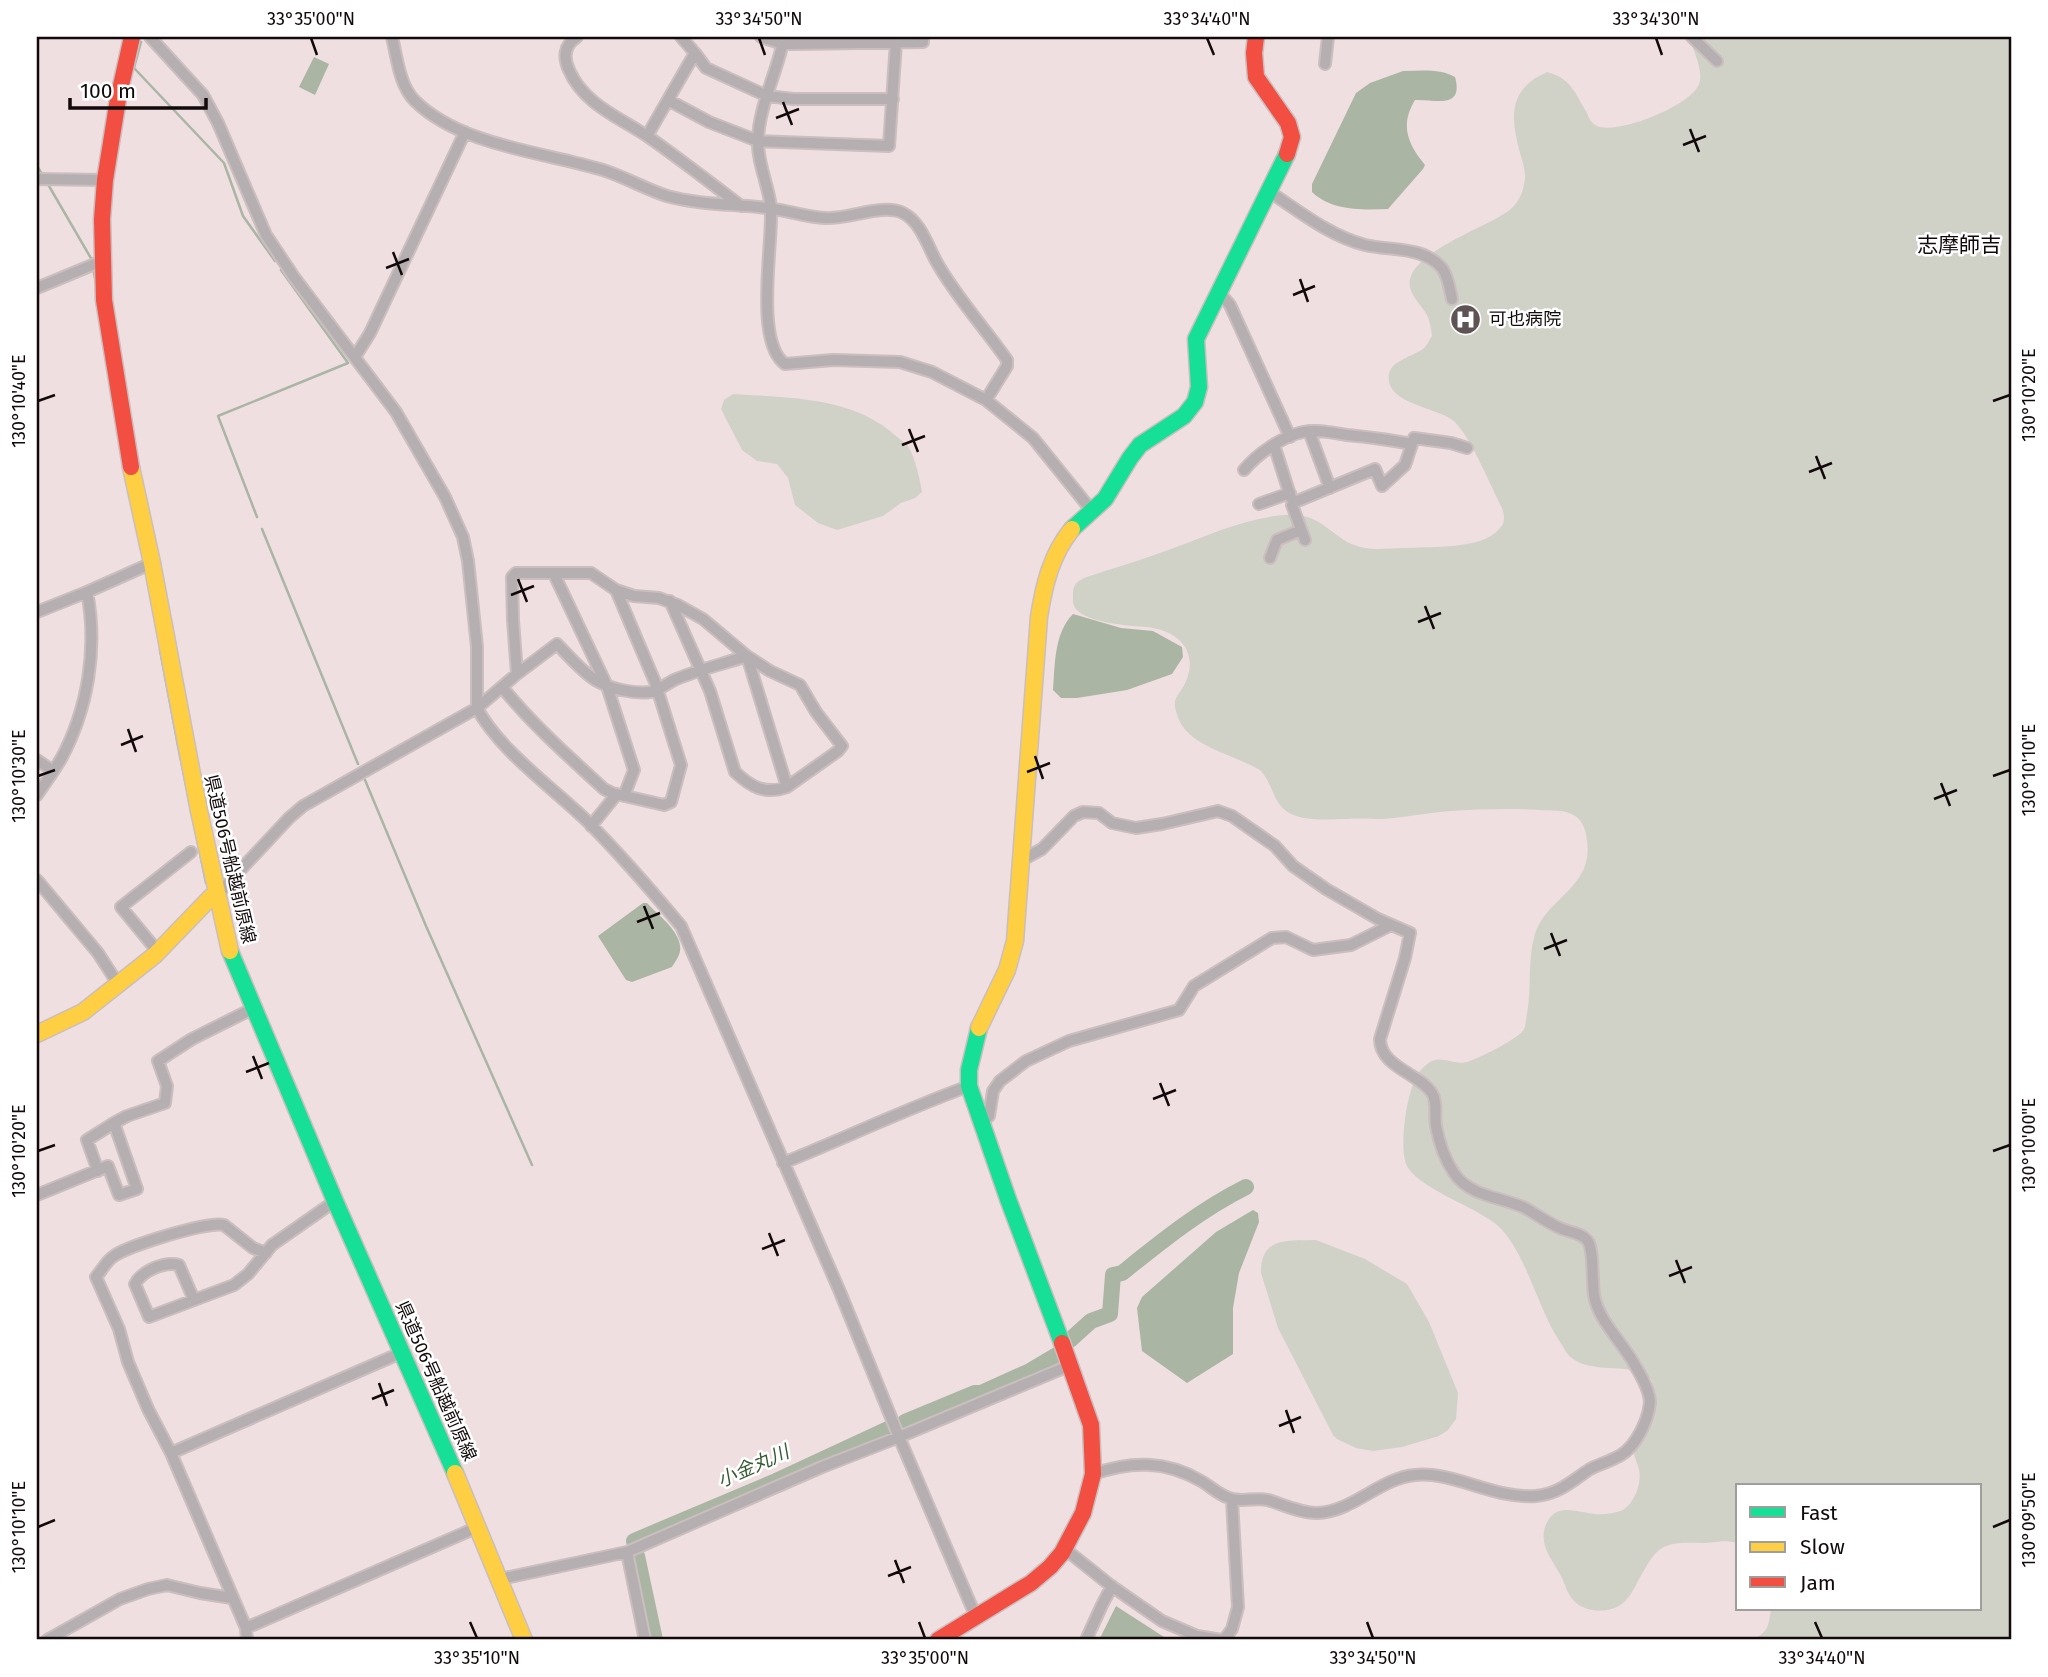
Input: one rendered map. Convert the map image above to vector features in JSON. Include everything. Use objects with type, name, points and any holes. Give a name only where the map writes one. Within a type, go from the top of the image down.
[{"type":"street","name":"県道506号船越前原線","points":[[132,37],[118,99],[95,264],[104,300],[134,485],[228,945],[524,1640]]},
{"type":"street","points":[[150,37],[203,95],[267,235],[294,277],[396,412],[445,497],[463,537],[475,626],[477,708],[489,726],[522,762],[591,826],[641,878],[681,926],[840,1292],[976,1617]]},
{"type":"street","points":[[391,37],[409,94],[435,116],[465,132],[531,153],[603,170],[652,191],[689,201],[771,208],[826,218],[862,212],[901,212],[911,219],[950,285],[1007,360],[1007,366],[986,400]]},
{"type":"street","points":[[576,37],[570,41],[565,52],[565,61],[582,91],[597,105],[647,136],[741,206]]},
{"type":"street","points":[[681,37],[706,68],[767,96],[793,99],[893,99]]},
{"type":"street","points":[[761,37],[784,40],[896,42],[923,42],[923,37]]},
{"type":"street","points":[[938,1640],[1031,1583],[1050,1567],[1065,1549],[1083,1513],[1093,1474],[1091,1425],[1071,1365],[1007,1199],[970,1086],[969,1070],[978,1031],[1007,970],[1015,940],[1039,617],[1050,564],[1073,529],[1106,498],[1142,443],[1191,410],[1197,399],[1199,386],[1194,349],[1196,339],[1291,146],[1289,123],[1256,77],[1256,37]]},
{"type":"street","points":[[1325,64],[1328,37]]},
{"type":"street","points":[[1692,37],[1717,61]]},
{"type":"street","points":[[784,40],[767,96],[758,141],[771,208],[768,318],[773,347],[781,362],[900,362],[932,372],[986,400],[1033,438],[1092,511]]},
{"type":"street","points":[[668,100],[686,112],[758,141],[889,146],[896,42]]},
{"type":"street","points":[[647,136],[695,53]]},
{"type":"street","points":[[355,357],[370,333],[465,132]]},
{"type":"street","points":[[37,179],[105,180]]},
{"type":"street","points":[[1270,192],[1324,227],[1364,244],[1415,252],[1427,258],[1442,269],[1452,299]]},
{"type":"street","points":[[37,288],[95,264]]},
{"type":"street","points":[[1219,292],[1230,304],[1290,437]]},
{"type":"street","points":[[1309,431],[1330,488]]},
{"type":"street","points":[[1244,470],[1253,459],[1274,445],[1309,431],[1382,438],[1412,444]]},
{"type":"street","points":[[1259,504],[1330,488],[1376,469],[1382,486],[1405,465],[1414,438],[1432,439],[1467,448]]},
{"type":"street","points":[[1270,558],[1277,540],[1303,535],[1292,505],[1293,497],[1274,445]]},
{"type":"street","points":[[37,612],[152,564]]},
{"type":"street","points":[[517,674],[512,577],[516,573],[591,573],[615,590],[634,596],[670,601],[703,619],[747,656],[800,685],[816,712],[842,746],[787,787],[778,790],[759,789],[735,772],[702,671],[670,601]]},
{"type":"street","points":[[554,574],[607,686],[634,770],[620,795],[591,826]]},
{"type":"street","points":[[502,687],[521,710],[604,789],[664,805],[671,802],[681,765],[657,690],[615,590]]},
{"type":"street","points":[[37,795],[71,737],[84,700],[91,664],[87,592]]},
{"type":"street","points":[[37,1034],[83,1012],[158,952],[303,806],[477,708],[557,644],[588,676],[607,686],[647,692],[657,690],[671,681],[747,656]]},
{"type":"street","points":[[747,656],[787,787]]},
{"type":"street","points":[[37,760],[52,771]]},
{"type":"street","points":[[1022,860],[1042,849],[1074,816],[1083,812],[1098,813],[1112,822],[1136,828],[1218,811],[1231,816],[1275,846],[1293,866],[1326,889],[1410,933],[1380,1046],[1397,1067],[1431,1091],[1435,1101],[1436,1126],[1444,1154],[1455,1175],[1470,1187],[1492,1198],[1521,1206],[1560,1228],[1583,1236],[1588,1241],[1595,1300],[1602,1317],[1629,1354],[1644,1382],[1650,1401],[1645,1423],[1630,1448],[1591,1469],[1570,1485],[1553,1493],[1536,1496],[1497,1493],[1435,1475],[1417,1474],[1406,1476],[1338,1509],[1317,1513],[1264,1499],[1232,1500],[1198,1479],[1166,1465],[1145,1464],[1093,1474]]},
{"type":"street","points":[[158,952],[121,906],[191,852]]},
{"type":"street","points":[[37,880],[98,953],[118,984]]},
{"type":"street","points":[[981,1123],[989,1116],[993,1091],[1000,1081],[1026,1061],[1069,1041],[1179,1010],[1194,986],[1272,938],[1286,937],[1313,950],[1351,945],[1391,925]]},
{"type":"street","points":[[97,1171],[87,1140],[127,1116],[165,1103],[167,1086],[158,1061],[192,1039],[254,1008]]},
{"type":"street","points":[[783,1163],[923,1103],[970,1086]]},
{"type":"street","points":[[37,1195],[108,1166],[119,1195],[137,1189],[114,1123]]},
{"type":"street","points":[[194,1300],[179,1265],[170,1262],[139,1276],[135,1284],[149,1317],[234,1285],[248,1274],[272,1245],[335,1201]]},
{"type":"street","points":[[247,1640],[246,1628],[171,1453],[143,1398],[128,1362],[119,1328],[96,1277],[114,1255],[145,1242],[201,1226],[224,1225],[253,1248],[266,1253]]},
{"type":"street","points":[[171,1453],[403,1352]]},
{"type":"street","points":[[500,1579],[627,1552],[1071,1365]]},
{"type":"street","points":[[1065,1549],[1162,1621],[1197,1636],[1223,1640],[1232,1629],[1238,1606],[1232,1500]]},
{"type":"street","points":[[246,1628],[478,1527]]},
{"type":"street","points":[[627,1552],[645,1640]]},
{"type":"street","points":[[47,1640],[120,1599],[148,1589],[167,1585],[232,1598]]},
{"type":"street","points":[[1086,1640],[1112,1586]]},
{"type":"shaded area","points":[[1689,37],[2011,37],[2011,1640],[1752,1640],[1767,1628],[1771,1610],[1982,1610],[1982,1484],[1736,1484],[1736,1543],[1724,1541],[1668,1545],[1655,1554],[1627,1599],[1616,1607],[1604,1611],[1590,1610],[1573,1600],[1545,1547],[1545,1527],[1549,1519],[1560,1511],[1604,1514],[1621,1511],[1630,1504],[1639,1481],[1634,1447],[1652,1400],[1651,1379],[1638,1372],[1588,1366],[1571,1357],[1552,1329],[1516,1249],[1507,1236],[1487,1218],[1421,1181],[1406,1164],[1403,1144],[1411,1089],[1426,1064],[1438,1060],[1467,1062],[1507,1043],[1524,1029],[1535,934],[1548,911],[1583,870],[1587,857],[1587,841],[1582,823],[1567,812],[1528,809],[1450,811],[1384,819],[1318,819],[1289,813],[1276,799],[1261,771],[1201,742],[1185,730],[1176,712],[1175,701],[1185,684],[1190,660],[1187,651],[1176,637],[1157,629],[1089,618],[1076,609],[1073,602],[1074,587],[1084,578],[1226,528],[1268,517],[1297,515],[1309,518],[1353,545],[1370,549],[1464,545],[1484,539],[1497,531],[1504,521],[1502,508],[1479,460],[1458,425],[1443,415],[1402,398],[1394,392],[1390,384],[1391,369],[1403,359],[1423,349],[1432,336],[1427,315],[1411,291],[1412,275],[1420,263],[1434,252],[1501,215],[1518,200],[1523,191],[1525,176],[1514,116],[1517,99],[1531,81],[1547,72],[1562,78],[1572,87],[1590,120],[1597,126],[1607,128],[1652,117],[1683,101],[1699,84],[1699,67]]},
{"type":"shaded area","points":[[314,57],[329,64],[315,95],[299,87]]},
{"type":"shaded area","points":[[1403,71],[1436,71],[1455,77],[1457,87],[1452,99],[1415,100],[1410,109],[1408,134],[1425,165],[1423,169],[1388,209],[1347,208],[1320,198],[1312,192],[1312,184],[1356,93],[1370,83]]},
{"type":"shaded area","points":[[733,394],[798,398],[840,406],[860,413],[879,423],[908,446],[922,492],[883,516],[837,530],[818,523],[795,505],[788,478],[777,464],[757,461],[742,450],[721,409],[724,400]]},
{"type":"shaded area","points":[[1073,614],[1121,628],[1153,631],[1182,647],[1183,657],[1172,674],[1127,690],[1061,698],[1053,690],[1057,650],[1062,630]]},
{"type":"shaded area","points":[[643,903],[647,903],[674,931],[680,951],[672,967],[632,982],[626,980],[598,936]]},
{"type":"shaded area","points":[[1253,1210],[1258,1213],[1259,1222],[1239,1273],[1233,1308],[1233,1354],[1187,1383],[1142,1351],[1137,1308],[1142,1297],[1216,1232]]},
{"type":"shaded area","points":[[1316,1240],[1365,1259],[1407,1284],[1429,1322],[1458,1393],[1456,1419],[1448,1430],[1439,1436],[1402,1447],[1373,1451],[1356,1448],[1333,1435],[1278,1328],[1261,1273],[1265,1252],[1271,1247],[1286,1241]]},
{"type":"shaded area","points":[[1116,1606],[1164,1637],[1166,1640],[1099,1640]]},
{"type":"waterway","points":[[141,42],[134,68],[224,163],[243,216],[275,261]]},
{"type":"waterway","points":[[37,166],[42,174]]},
{"type":"waterway","points":[[49,186],[92,260]]},
{"type":"waterway","points":[[93,267],[96,284]]},
{"type":"waterway","points":[[257,517],[218,416],[348,363],[281,270]]},
{"type":"waterway","points":[[262,529],[358,764]]},
{"type":"waterway","points":[[160,650],[206,883]]},
{"type":"waterway","points":[[365,780],[426,926],[532,1165]]},
{"type":"waterway","name":"小金丸川","points":[[1070,1340],[1091,1321],[1110,1314],[1113,1275],[1122,1273],[1197,1216],[1246,1187]]},
{"type":"waterway","name":"小金丸川","points":[[905,1422],[975,1393],[981,1393],[1030,1371],[1057,1355]]},
{"type":"waterway","name":"小金丸川","points":[[634,1541],[776,1481],[888,1429]]},
{"type":"waterway","name":"小金丸川","points":[[637,1556],[655,1640]]},
{"type":"traffic: fast","points":[[1072,529],[1105,499],[1140,445],[1184,416],[1195,402],[1199,387],[1196,339],[1287,154]]},
{"type":"traffic: fast","points":[[230,951],[335,1201],[455,1473]]},
{"type":"traffic: fast","points":[[979,1028],[969,1070],[969,1086],[1062,1343]]},
{"type":"traffic: slow","points":[[131,467],[199,811],[230,951]]},
{"type":"traffic: slow","points":[[979,1028],[1007,970],[1015,941],[1039,617],[1050,571],[1059,549],[1072,529]]},
{"type":"traffic: slow","points":[[37,1034],[83,1012],[155,955],[211,897],[217,895]]},
{"type":"traffic: slow","points":[[455,1473],[524,1640]]},
{"type":"traffic: jam","points":[[131,467],[104,300],[102,219],[105,180],[118,99],[132,37]]},
{"type":"traffic: jam","points":[[1256,37],[1256,77],[1288,123],[1292,137],[1287,154]]},
{"type":"traffic: jam","points":[[938,1640],[1031,1583],[1050,1567],[1062,1553],[1083,1513],[1093,1474],[1091,1425],[1062,1343]]},
{"type":"place","name":"可也病院","points":[[1466,319]]},
{"type":"district","name":"志摩師吉","points":[[1959,245]]}]
